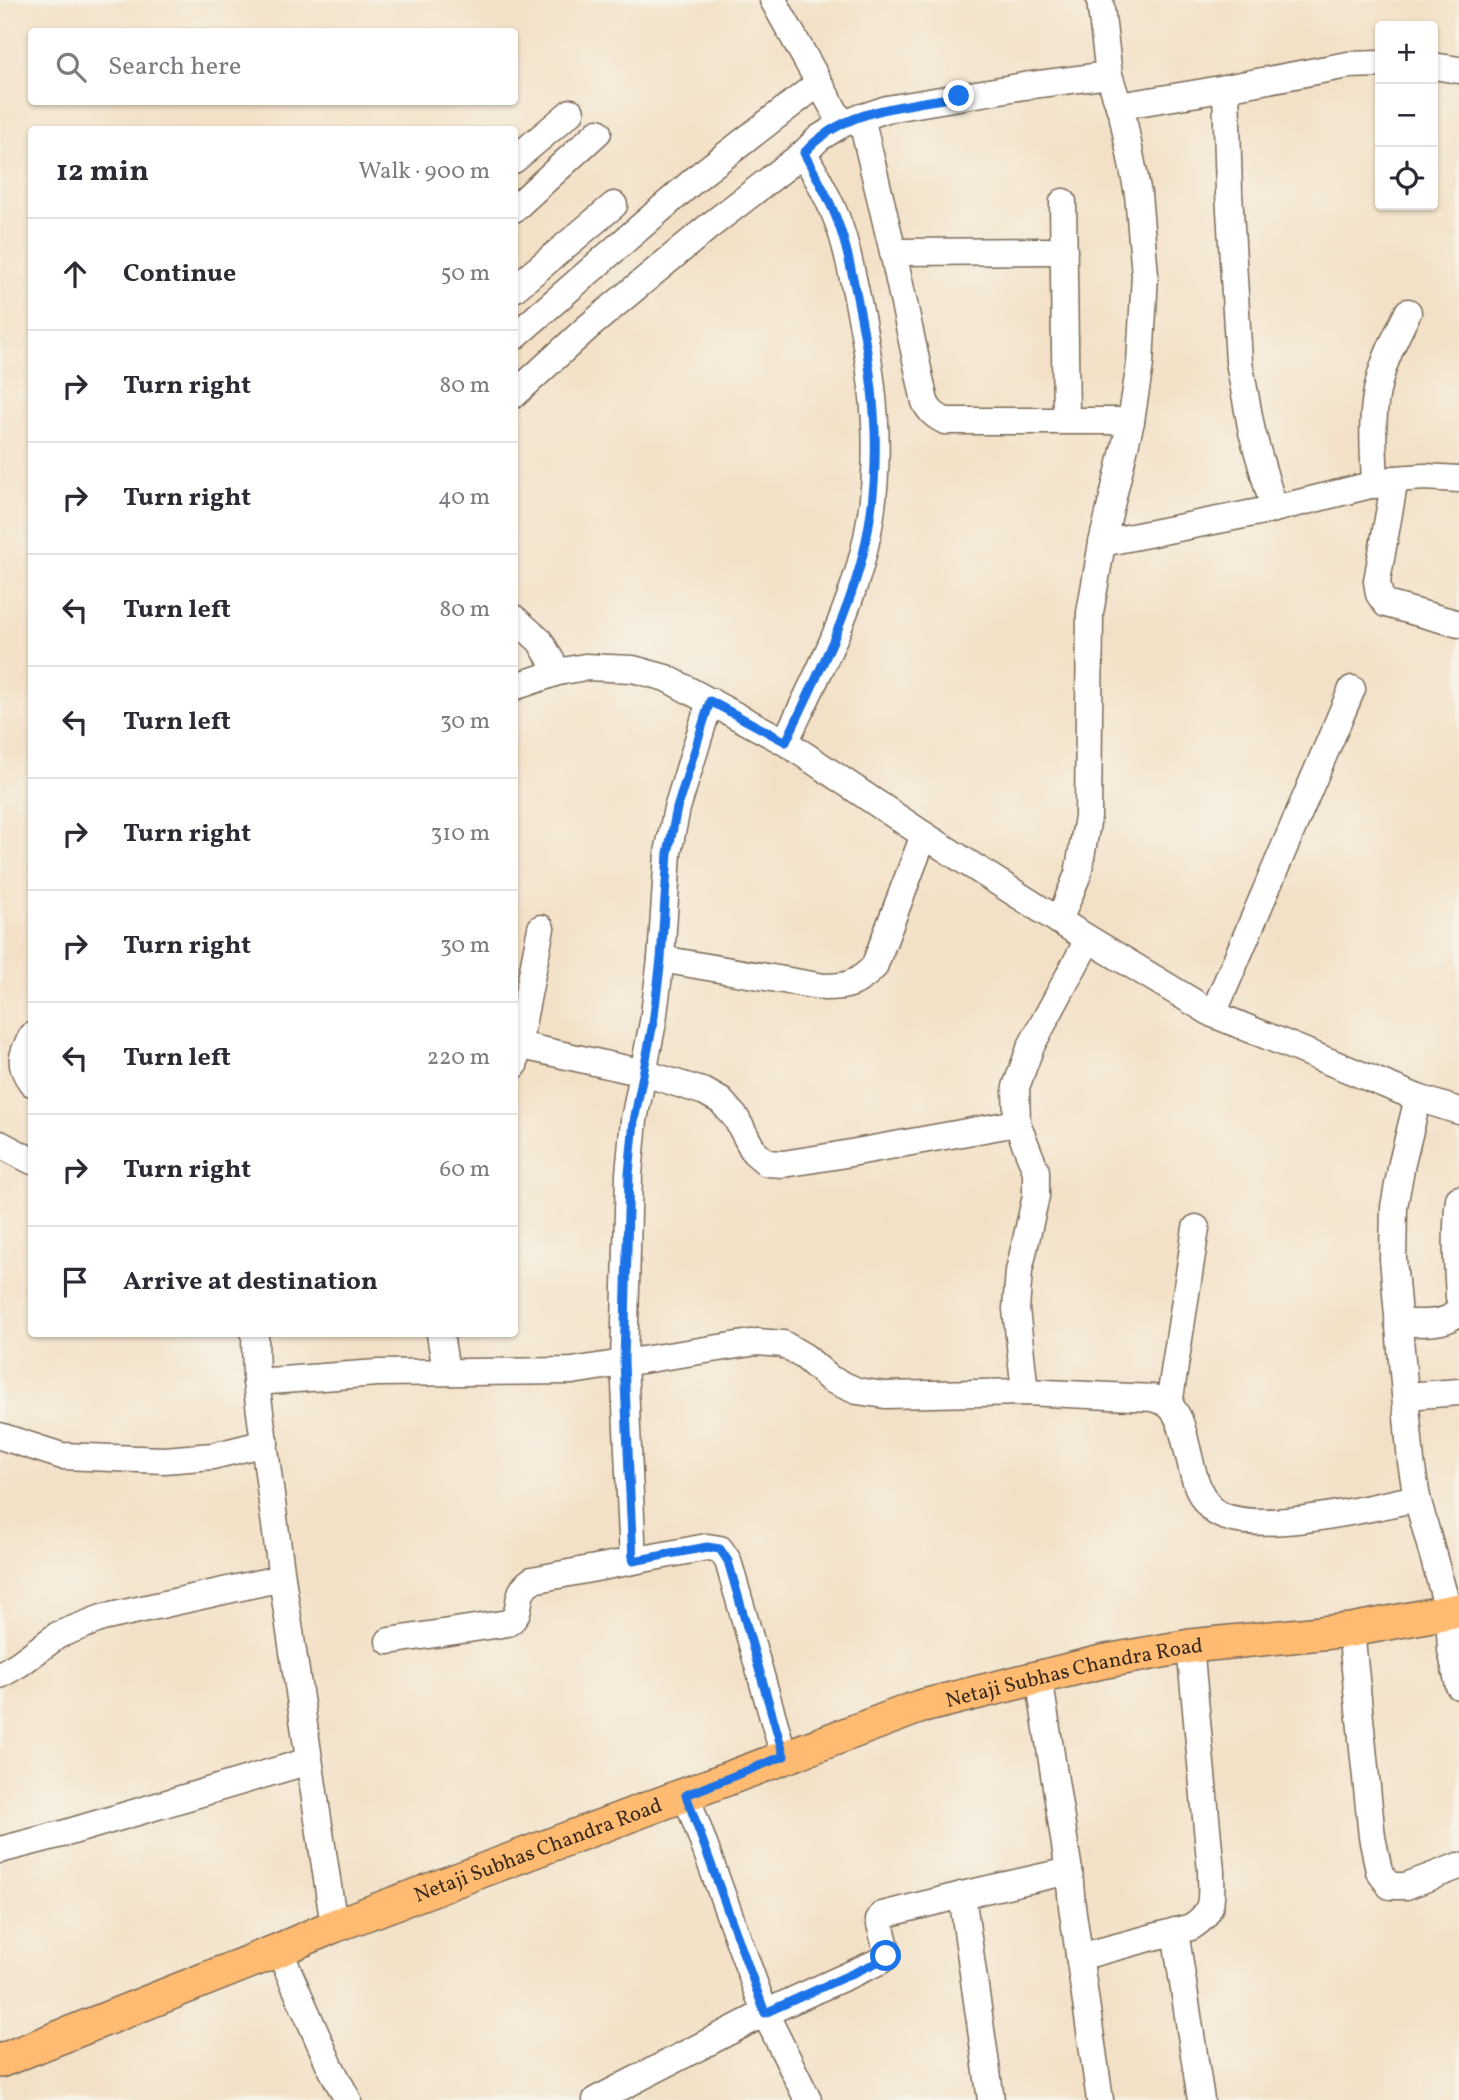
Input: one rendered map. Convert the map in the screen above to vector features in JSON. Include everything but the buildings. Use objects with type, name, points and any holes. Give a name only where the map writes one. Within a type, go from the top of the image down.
[{"type":"main road","name":"Netaji Subhas Chandra Road","points":[[0,2061],[334,1926],[919,1707],[1101,1662],[1190,1646],[1351,1630],[1454,1611]]},
{"type":"street","points":[[773,0],[819,83],[851,120],[893,252],[925,402],[930,411],[945,421],[1131,421]]},
{"type":"street","points":[[1059,921],[1078,874],[1088,817],[1090,613],[1102,542],[1131,421],[1139,364],[1145,275],[1138,194],[1119,106],[1109,75],[1100,0]]},
{"type":"street","points":[[1119,106],[1348,65],[1375,64]]},
{"type":"street","points":[[1438,67],[1459,70]]},
{"type":"street","points":[[518,391],[587,328],[707,228],[804,153],[819,138],[851,120],[887,109],[959,96],[1109,75]]},
{"type":"street","points":[[518,334],[700,175],[819,83]]},
{"type":"street","points":[[1226,88],[1239,362],[1252,432],[1274,509]]},
{"type":"street","points":[[518,157],[572,111]]},
{"type":"street","points":[[518,205],[598,132]]},
{"type":"street","points":[[786,742],[833,644],[860,565],[874,498],[877,428],[869,357],[852,275],[834,212],[804,153]]},
{"type":"street","points":[[1063,202],[1066,419]]},
{"type":"street","points":[[518,286],[614,205]]},
{"type":"street","points":[[893,252],[1064,250]]},
{"type":"street","points":[[1408,312],[1386,358],[1378,383],[1373,420],[1385,482],[1377,582],[1379,594],[1386,604],[1459,624]]},
{"type":"street","points":[[1102,542],[1274,509],[1385,482],[1424,477],[1459,479]]},
{"type":"street","points":[[518,622],[540,641],[558,672]]},
{"type":"street","points":[[518,686],[558,672],[585,667],[633,669],[667,678],[786,742],[924,835],[1088,940],[1213,1014],[1418,1098],[1459,1111]]},
{"type":"street","points":[[1213,1014],[1352,689]]},
{"type":"street","points":[[633,1561],[624,1362],[629,1174],[634,1121],[653,1023],[671,842],[677,808],[710,701]]},
{"type":"street","points":[[661,959],[824,987],[844,987],[861,979],[874,967],[924,835]]},
{"type":"street","points":[[518,1045],[541,928]]},
{"type":"street","points":[[1025,1392],[1016,1310],[1018,1271],[1036,1196],[1036,1171],[1017,1123],[1016,1087],[1031,1046],[1088,940]]},
{"type":"street","points":[[28,1043],[22,1053],[23,1072],[28,1078]]},
{"type":"street","points":[[518,1055],[644,1073],[705,1092],[721,1101],[736,1118],[754,1152],[767,1163],[783,1164],[834,1156],[1017,1123]]},
{"type":"street","points":[[1418,1098],[1394,1207],[1398,1323],[1417,1498],[1454,1611],[1451,1650],[1459,1686]]},
{"type":"street","points":[[0,1144],[28,1159]]},
{"type":"street","points":[[1459,1199],[1459,1297]]},
{"type":"street","points":[[1169,1405],[1196,1227]]},
{"type":"street","points":[[1398,1323],[1448,1319],[1457,1313],[1459,1307]]},
{"type":"street","points":[[255,1337],[256,1382],[282,1578],[334,1926]]},
{"type":"street","points":[[440,1337],[446,1371]]},
{"type":"street","points":[[256,1382],[377,1373],[572,1371],[757,1342],[783,1344],[804,1357],[830,1379],[857,1391],[885,1395],[1025,1392],[1153,1398],[1169,1405],[1180,1422],[1198,1489],[1212,1510],[1227,1518],[1252,1522],[1296,1520],[1417,1498]]},
{"type":"street","points":[[1406,1396],[1459,1392]]},
{"type":"street","points":[[0,1436],[62,1456],[164,1460],[213,1456],[265,1443]]},
{"type":"street","points":[[389,1641],[508,1623],[515,1619],[519,1594],[532,1580],[707,1547],[720,1549],[728,1561],[784,1756]]},
{"type":"street","points":[[0,1675],[58,1635],[102,1618],[282,1578]]},
{"type":"street","points":[[1351,1630],[1367,1800],[1379,1871],[1390,1886],[1406,1886],[1459,1866]]},
{"type":"street","points":[[1079,1957],[1191,1927],[1204,1919],[1211,1905],[1190,1646]]},
{"type":"street","points":[[1039,1677],[1100,2100]]},
{"type":"street","points":[[0,1850],[309,1761]]},
{"type":"street","points":[[686,1795],[765,2013],[808,2100]]},
{"type":"street","points":[[596,2100],[765,2013],[880,1961],[886,1956],[879,1920],[882,1915],[1069,1871]]},
{"type":"street","points":[[962,1895],[990,2100]]},
{"type":"street","points":[[1175,1931],[1201,2100]]},
{"type":"street","points":[[279,1950],[330,2066],[348,2100]]},
{"type":"route","points":[[886,1956],[765,2013],[686,1795],[784,1756],[728,1561],[720,1549],[707,1547],[633,1561],[624,1362],[629,1174],[634,1121],[653,1023],[661,959],[668,853],[677,808],[710,701],[786,742],[833,644],[860,565],[874,498],[877,428],[869,357],[852,275],[834,212],[804,153],[819,138],[842,124],[887,109],[959,96]]}]
